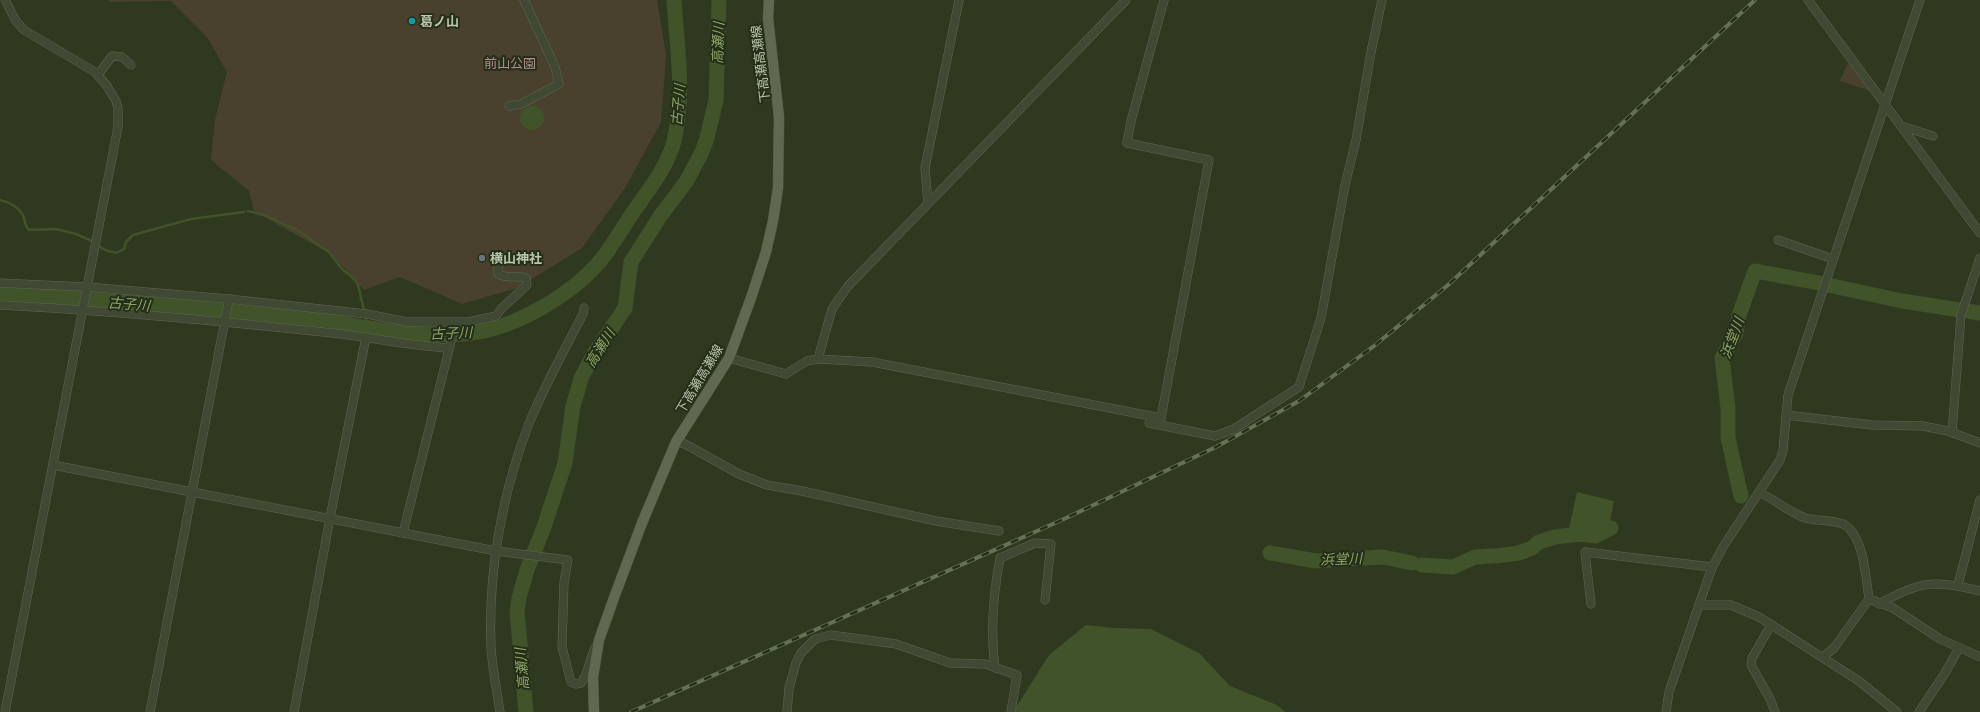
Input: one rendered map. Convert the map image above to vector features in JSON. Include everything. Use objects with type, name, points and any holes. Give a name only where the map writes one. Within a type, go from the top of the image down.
[{"type":"main road","name":"下高瀬高瀬線","points":[[594,712],[592,677],[599,640],[642,523],[676,442],[729,358],[766,252],[778,188],[779,117],[768,18],[769,0]]},
{"type":"street","points":[[5,0],[16,20],[24,30],[95,72],[107,86],[116,101],[118,108],[118,122],[5,712]]},
{"type":"street","points":[[509,106],[522,104],[559,84],[555,66],[524,0]]},
{"type":"street","points":[[928,203],[926,168],[959,0]]},
{"type":"street","points":[[818,359],[832,309],[848,286],[1126,0]]},
{"type":"street","points":[[729,358],[786,374],[807,361],[818,359],[872,362],[1161,418],[1209,160],[1127,143],[1131,121],[1164,0]]},
{"type":"street","points":[[1149,423],[1215,436],[1234,429],[1299,387],[1323,311],[1382,0]]},
{"type":"street","points":[[1808,0],[1980,233]]},
{"type":"street","points":[[1666,712],[1669,692],[1712,567],[1723,547],[1760,493],[1780,460],[1783,450],[1788,395],[1920,0]]},
{"type":"street","points":[[98,75],[112,56],[122,57],[131,65]]},
{"type":"street","points":[[1901,126],[1933,136]]},
{"type":"street","points":[[1778,240],[1833,258]]},
{"type":"street","points":[[0,283],[229,299],[365,314],[407,322],[468,322],[496,316],[501,308],[527,284],[526,278],[519,276],[503,277],[498,274],[498,267],[501,262],[516,258]]},
{"type":"street","points":[[1952,433],[1962,312],[1980,258]]},
{"type":"street","points":[[150,712],[229,299]]},
{"type":"street","points":[[0,305],[82,309],[225,322],[449,347]]},
{"type":"street","points":[[500,712],[491,646],[491,603],[500,525],[514,471],[529,425],[583,314],[584,308]]},
{"type":"street","points":[[403,533],[456,322]]},
{"type":"street","points":[[294,712],[330,518],[366,337]]},
{"type":"street","points":[[1786,415],[1872,425],[1923,426],[1952,433],[1980,443]]},
{"type":"street","points":[[676,442],[685,444],[739,474],[767,485],[802,491],[936,520],[999,531]]},
{"type":"street","points":[[53,465],[498,551],[568,560],[564,582],[562,647],[571,682],[576,684],[581,683],[599,640]]},
{"type":"street","points":[[1760,493],[1773,498],[1801,516],[1844,525],[1853,534],[1860,548],[1865,568],[1869,599],[1834,648],[1823,657]]},
{"type":"street","points":[[1958,585],[1980,500]]},
{"type":"street","points":[[995,668],[992,642],[992,605],[1000,558],[1035,543],[1051,544],[1045,600]]},
{"type":"street","points":[[1591,604],[1585,552],[1712,567]]},
{"type":"street","points":[[1879,604],[1902,591],[1920,584],[1936,582],[1958,585],[1980,591]]},
{"type":"street","points":[[1869,599],[1892,608],[1940,639],[1980,657]]},
{"type":"street","points":[[1699,605],[1731,605],[1759,618],[1859,681],[1897,712]]},
{"type":"street","points":[[1771,625],[1752,658],[1751,665],[1770,699],[1775,712]]},
{"type":"street","points":[[788,712],[789,688],[801,653],[815,639],[831,635],[896,644],[950,663],[985,664],[1017,675],[1010,712]]},
{"type":"street","points":[[1919,712],[1945,673],[1959,648]]},
{"type":"green space","name":"前山公園","points":[[108,0],[657,0],[666,55],[661,122],[625,188],[582,248],[517,288],[462,304],[400,277],[364,290],[332,255],[254,211],[249,191],[211,160],[215,120],[227,72],[207,37],[171,1],[110,2]]},
{"type":"green space","points":[[1848,62],[1871,91],[1840,81]]},
{"type":"shaded area","points":[[532,106],[540,110],[544,118],[540,126],[532,130],[524,126],[520,118],[524,110]]},
{"type":"shaded area","points":[[1577,492],[1614,501],[1610,522],[1593,530],[1569,529]]},
{"type":"shaded area","points":[[1086,625],[1115,628],[1151,629],[1199,653],[1230,686],[1277,705],[1285,712],[1015,712],[1015,709],[1049,655]]},
{"type":"waterway","name":"古子川","points":[[0,293],[232,311],[309,319],[390,331],[431,335],[452,335],[489,330],[524,317],[559,297],[589,273],[601,260],[653,184],[668,159],[674,141],[680,88],[674,0]]},
{"type":"waterway","name":"高瀬川","points":[[526,712],[517,611],[519,598],[527,570],[544,527],[565,463],[573,406],[582,376],[594,354],[625,308],[631,262],[661,215],[686,182],[702,152],[707,138],[716,100],[719,0]]},
{"type":"waterway","points":[[0,200],[11,204],[20,211],[29,230],[56,229],[76,234],[92,241]]},
{"type":"waterway","points":[[248,211],[264,215],[297,230],[329,252],[342,269],[354,279],[358,285],[368,327]]},
{"type":"waterway","points":[[99,246],[105,250],[116,253],[124,249],[126,242],[133,235],[191,219],[244,212]]},
{"type":"waterway","name":"浜堂川","points":[[1741,496],[1728,438],[1728,408],[1722,358],[1736,333],[1739,315],[1755,271],[1819,283]]},
{"type":"waterway","name":"浜堂川","points":[[1828,285],[1902,301],[1980,313]]},
{"type":"waterway","name":"浜堂川","points":[[1496,556],[1519,553],[1532,548],[1539,542],[1555,537],[1581,534],[1596,536],[1611,528]]},
{"type":"waterway","name":"浜堂川","points":[[1270,553],[1316,561],[1383,557],[1412,563]]},
{"type":"waterway","name":"浜堂川","points":[[1422,565],[1453,567],[1475,557],[1491,556]]},
{"type":"railway","points":[[631,712],[1064,519],[1216,447],[1299,401],[1374,346],[1448,285],[1755,0]]},
{"type":"place","name":"葛ノ山","points":[[412,21]]},
{"type":"place","name":"横山神社","points":[[482,258]]}]
